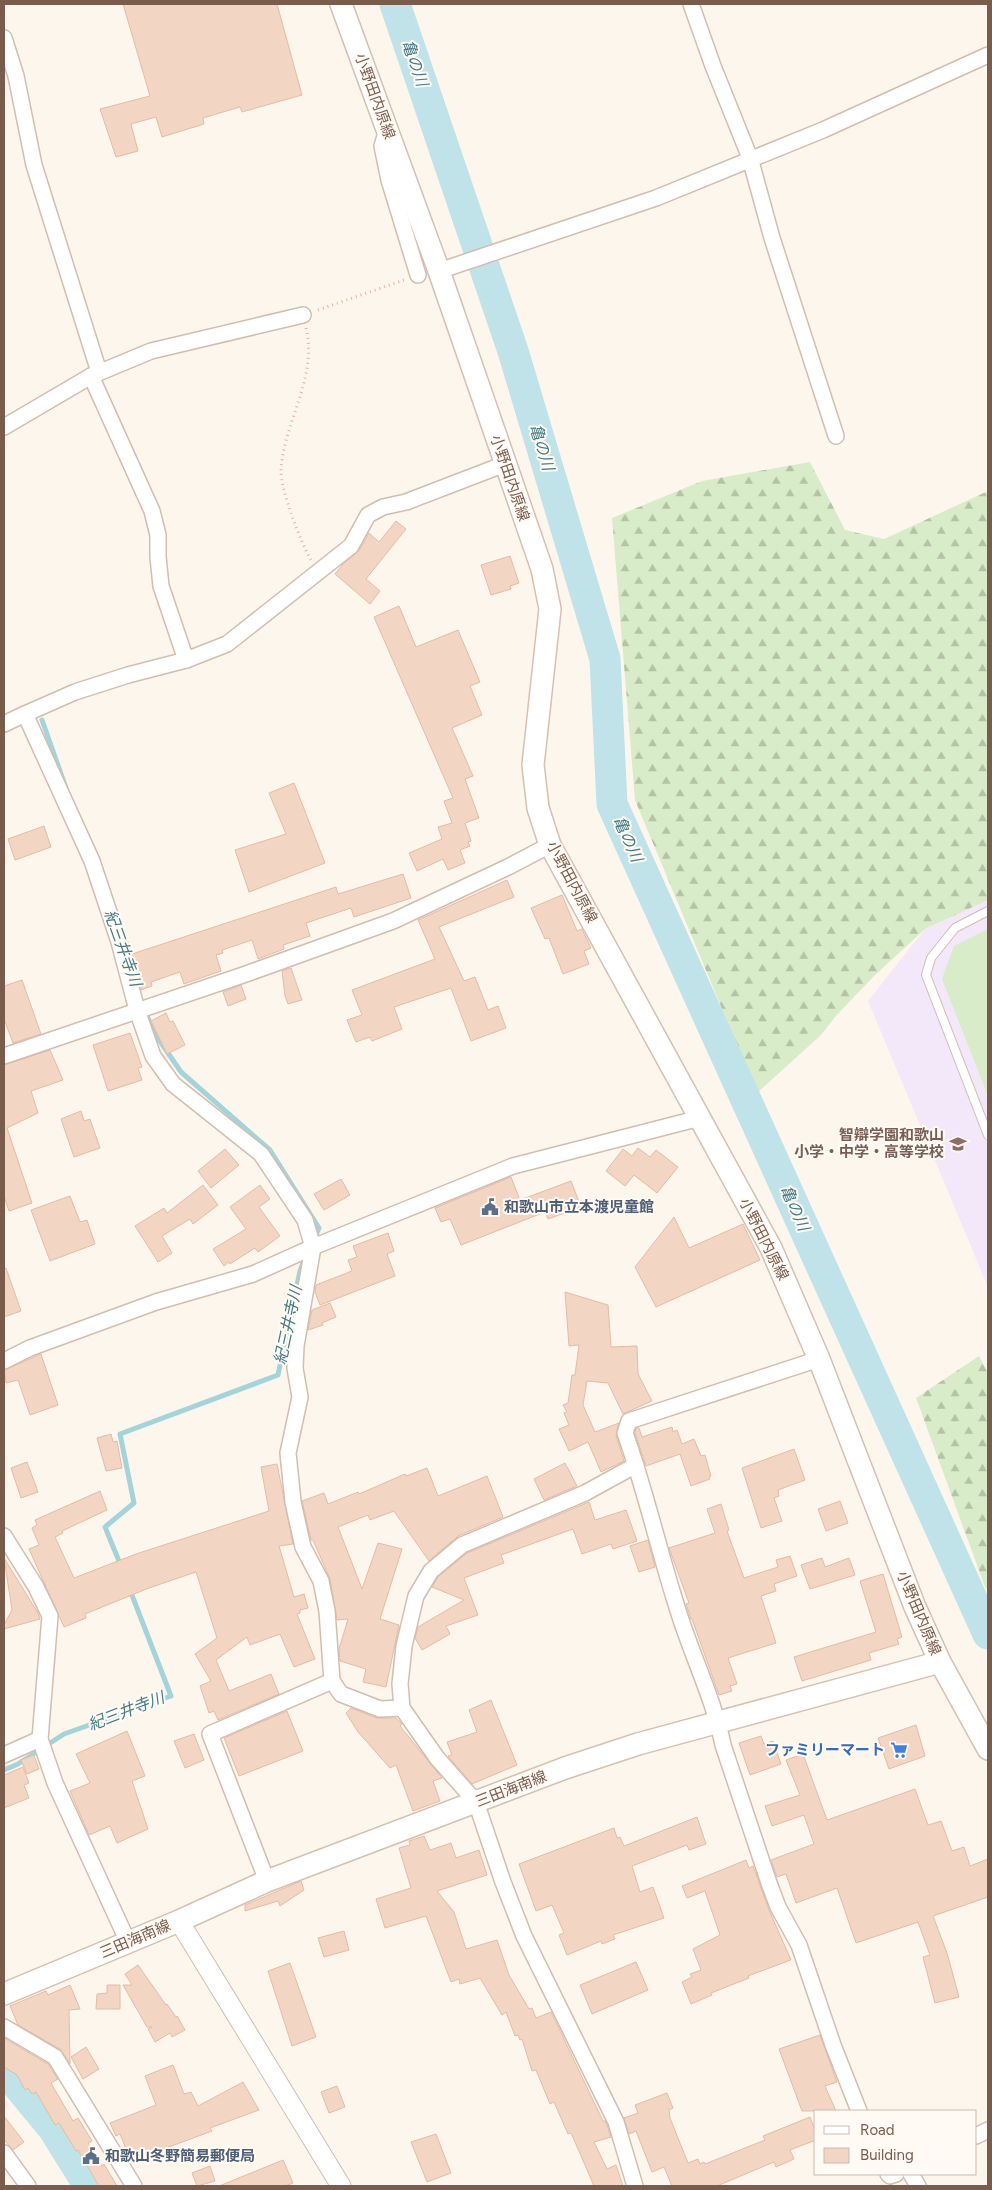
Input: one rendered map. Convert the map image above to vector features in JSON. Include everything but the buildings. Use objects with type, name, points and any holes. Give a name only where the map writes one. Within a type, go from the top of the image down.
[{"type":"main road","name":"小野田内原線","points":[[341,4],[387,130],[445,268],[505,464],[542,569],[550,609],[533,765],[538,808],[550,845],[771,1248],[819,1359],[915,1607],[940,1662]]},
{"type":"main road","name":"三田海南線","points":[[4,1994],[179,1921],[268,1881],[574,1765],[638,1744],[940,1662]]},
{"type":"main road","points":[[940,1662],[988,1749]]},
{"type":"street","points":[[691,4],[712,66],[750,158],[772,238],[836,436]]},
{"type":"street","points":[[4,38],[16,76],[34,164],[95,374],[152,511],[158,535],[161,586],[186,660]]},
{"type":"street","points":[[445,268],[656,198],[750,158],[824,130],[988,56]]},
{"type":"street","points":[[387,130],[382,146],[389,180],[418,275]]},
{"type":"street","points":[[4,427],[95,374],[151,351],[303,315]]},
{"type":"street","points":[[4,724],[75,692],[128,675],[186,660],[226,644],[351,546],[368,514],[383,507],[406,502],[505,464]]},
{"type":"street","points":[[25,714],[92,861],[119,942],[137,1010],[153,1056],[173,1084],[261,1154],[305,1220],[313,1248],[296,1346],[295,1368],[300,1397],[288,1453],[293,1502],[303,1547],[323,1588],[327,1612],[332,1681],[341,1694],[380,1709],[402,1708]]},
{"type":"street","points":[[4,1056],[246,974],[393,921],[508,867],[550,845]]},
{"type":"street","points":[[4,1361],[30,1348],[156,1302],[253,1274],[513,1166],[700,1118]]},
{"type":"street","points":[[819,1359],[629,1422],[624,1433],[636,1465],[676,1606],[718,1722],[723,1745],[769,1883],[778,1907],[799,1945],[833,2045],[859,2110]]},
{"type":"street","points":[[635,2186],[616,2122],[524,1936],[503,1882],[476,1802],[437,1758],[402,1708],[400,1684],[404,1646],[416,1596],[431,1571],[462,1544],[585,1493],[636,1465]]},
{"type":"street","points":[[4,1536],[36,1587],[50,1616],[40,1739],[55,1783],[128,1942]]},
{"type":"street","points":[[268,1881],[210,1734],[332,1681]]},
{"type":"street","points":[[4,1756],[40,1739]]},
{"type":"street","points":[[179,1921],[340,2186]]},
{"type":"street","points":[[4,2027],[55,2057],[134,2186]]},
{"type":"street","points":[[4,2153],[28,2186]]},
{"type":"street","points":[[912,2175],[918,2186]]},
{"type":"lane","points":[[988,911],[955,928],[930,958],[926,975],[988,1135]]},
{"type":"path","points":[[317,571],[301,544],[283,488],[281,471],[284,452],[310,356],[308,334],[303,315],[418,275]]},
{"type":"shaded area","name":"智辯学園和歌山 小学・中学・高等学校","points":[[988,900],[988,1287],[868,1001],[925,929]]},
{"type":"green space","points":[[810,462],[845,530],[884,539],[988,491],[988,900],[925,929],[873,977],[835,1017],[821,1035],[757,1093],[635,800],[612,518],[702,481]]},
{"type":"green space","points":[[988,929],[988,1096],[942,979],[954,946]]},
{"type":"green space","points":[[979,1356],[988,1373],[988,1590],[985,1587],[916,1398]]},
{"type":"waterway","name":"亀の川","points":[[395,4],[513,351],[605,659],[612,804],[988,1634]]},
{"type":"waterway","name":"紀三井寺川","points":[[42,720],[66,788]]},
{"type":"waterway","name":"紀三井寺川","points":[[145,1010],[153,1031],[181,1072],[270,1150],[319,1228],[314,1239]]},
{"type":"waterway","name":"紀三井寺川","points":[[121,1566],[105,1527],[134,1503],[120,1434],[278,1375],[304,1260]]},
{"type":"waterway","name":"紀三井寺川","points":[[4,1770],[18,1764],[64,1734],[171,1696],[130,1590]]},
{"type":"waterway","name":"紀三井寺川","points":[[4,2072],[8,2074],[53,2128],[89,2186]]},
{"type":"place","name":"智辯学園和歌山 小学・中学・高等学校","points":[[958,1144]]},
{"type":"place","name":"和歌山市立本渡児童館","points":[[490,1207]]},
{"type":"place","name":"ファミリーマート","points":[[899,1750]]},
{"type":"place","name":"和歌山冬野簡易郵便局","points":[[91,2156]]}]
